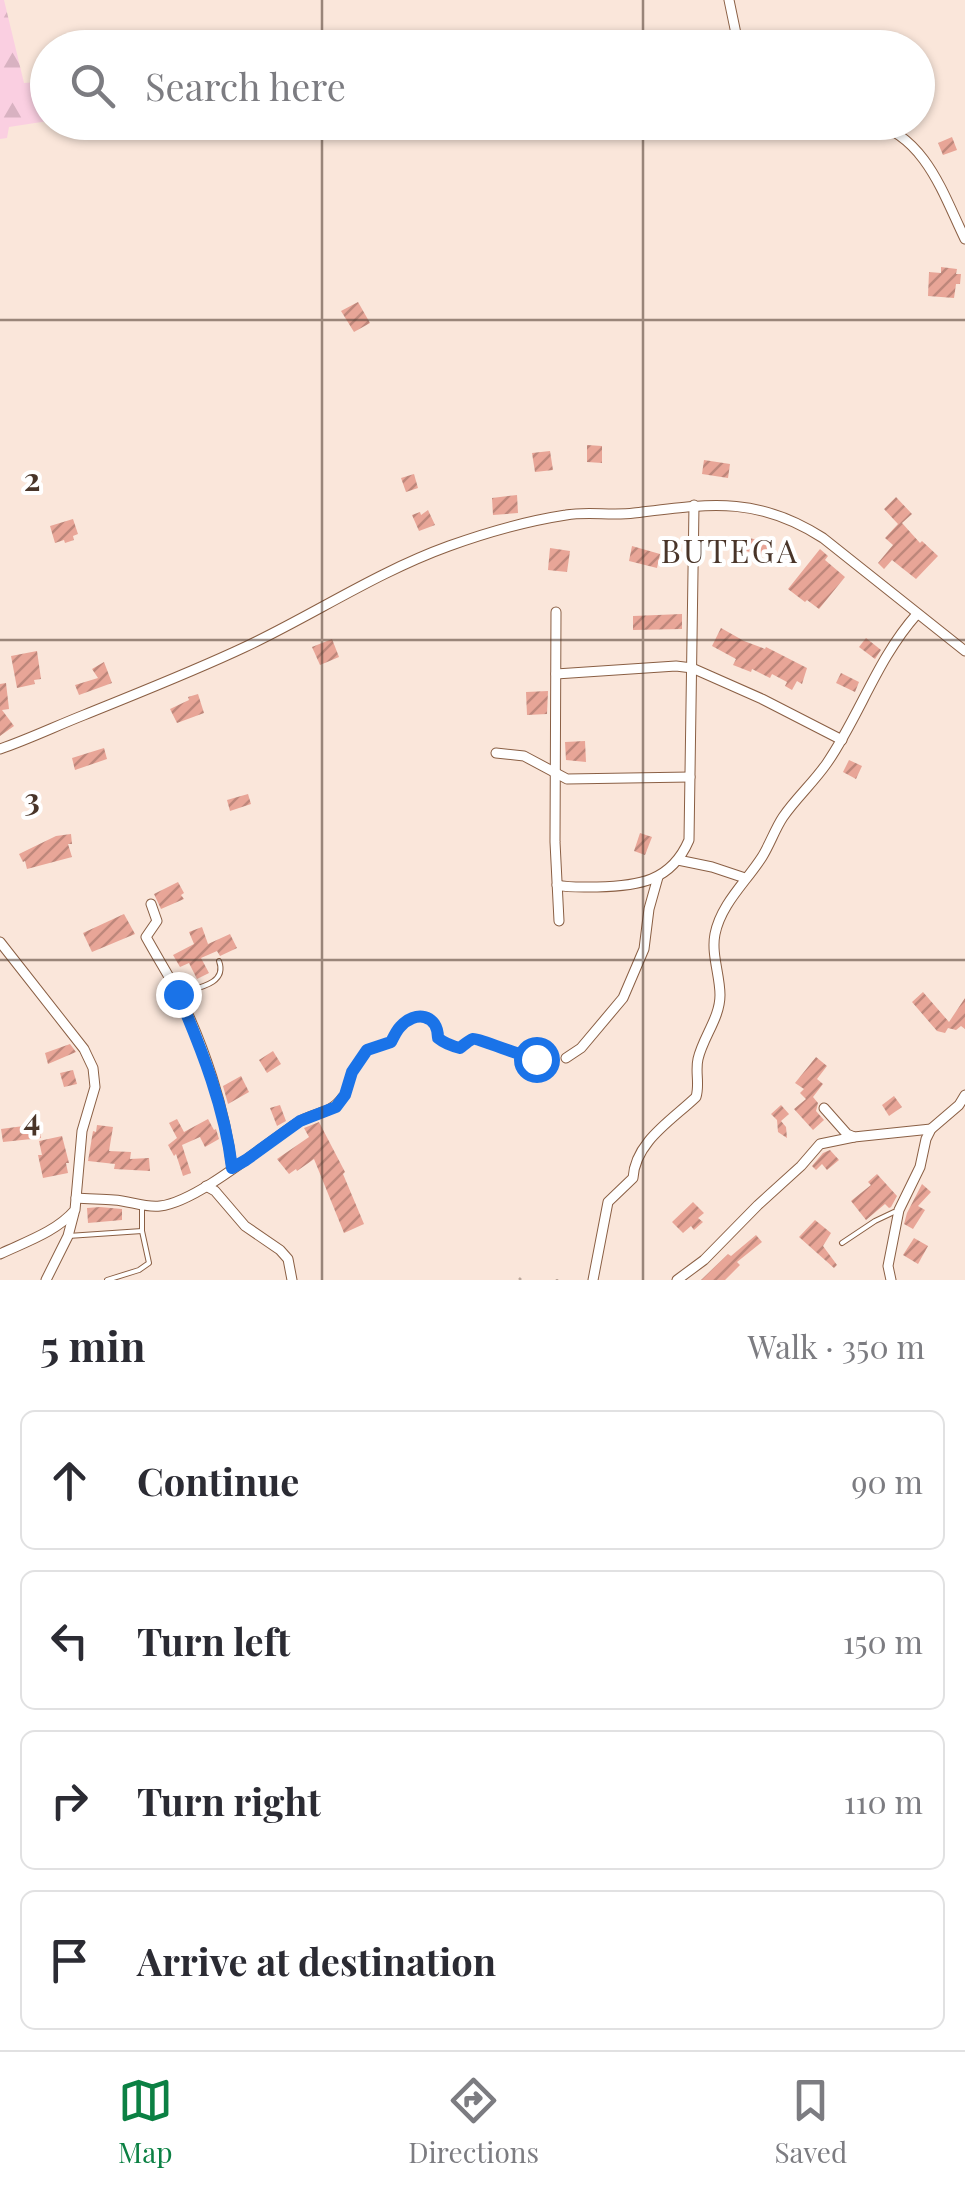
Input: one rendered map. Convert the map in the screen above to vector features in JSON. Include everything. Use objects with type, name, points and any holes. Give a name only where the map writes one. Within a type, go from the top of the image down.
[{"type":"street","points":[[729,0],[735,30]]},
{"type":"street","points":[[906,140],[928,165],[965,239]]},
{"type":"street","points":[[557,885],[635,886],[658,877],[678,860],[689,840],[694,506]]},
{"type":"street","points":[[0,749],[227,656],[448,546],[580,513],[624,514],[694,506],[741,506],[766,511],[801,524],[823,538],[965,652]]},
{"type":"street","points":[[556,612],[559,921]]},
{"type":"street","points":[[593,1280],[608,1202],[633,1178],[642,1147],[696,1097],[697,1061],[721,1000],[714,948],[715,932],[724,911],[761,858],[783,817],[842,740],[878,668],[917,614]]},
{"type":"street","points":[[556,674],[692,668],[762,698],[842,740]]},
{"type":"street","points":[[496,754],[524,756],[567,778],[690,777]]},
{"type":"street","points":[[678,860],[744,878]]},
{"type":"street","points":[[566,1058],[580,1048],[624,998],[644,949],[658,877]]},
{"type":"street","points":[[151,904],[157,921],[146,937],[178,994],[212,1081],[232,1168]]},
{"type":"street","points":[[0,942],[84,1049],[93,1068],[95,1088],[82,1131],[74,1210],[68,1236],[46,1280]]},
{"type":"street","points":[[677,1280],[704,1260],[820,1144],[931,1129],[965,1095]]},
{"type":"street","points":[[76,1198],[156,1207],[170,1204],[206,1186],[300,1121],[336,1107],[344,1098]]},
{"type":"street","points":[[824,1108],[846,1134],[854,1137]]},
{"type":"street","points":[[882,1280],[899,1210],[920,1167],[931,1129]]},
{"type":"street","points":[[206,1186],[215,1190],[245,1226],[280,1250],[288,1260],[292,1280]]},
{"type":"street","points":[[0,1254],[46,1232],[74,1210]]},
{"type":"street","points":[[888,1266],[891,1280]]},
{"type":"lane","points":[[178,994],[220,976],[219,961]]},
{"type":"lane","points":[[107,1280],[139,1270],[149,1262],[142,1231],[142,1205]]},
{"type":"lane","points":[[842,1243],[899,1210]]},
{"type":"lane","points":[[68,1236],[142,1231]]},
{"type":"path","points":[[344,1098],[352,1072],[367,1050],[391,1042],[398,1028],[418,1016],[430,1018],[444,1043],[460,1048],[477,1039],[541,1062],[566,1058]]},
{"type":"green space","points":[[0,0],[4,0],[24,83],[30,82],[30,124],[9,127],[7,138],[0,139]]},
{"type":"building","points":[[952,137],[957,150],[943,155],[938,143]]},
{"type":"building","points":[[941,267],[957,269],[956,274],[961,274],[954,298],[928,296],[929,272],[941,273]]},
{"type":"building","points":[[358,302],[370,323],[354,332],[341,311]]},
{"type":"building","points":[[587,445],[602,446],[602,463],[587,462]]},
{"type":"building","points":[[550,451],[553,470],[535,472],[532,453]]},
{"type":"building","points":[[704,460],[730,464],[728,478],[702,474]]},
{"type":"building","points":[[414,474],[418,488],[406,492],[401,478]]},
{"type":"building","points":[[517,495],[518,513],[493,515],[492,498]]},
{"type":"building","points":[[896,497],[912,514],[902,523],[938,556],[916,579],[892,560],[884,569],[878,563],[893,545],[885,538],[898,524],[884,509]]},
{"type":"building","points":[[428,510],[435,525],[419,531],[412,515]]},
{"type":"building","points":[[73,519],[78,534],[73,536],[74,540],[55,543],[50,526]]},
{"type":"building","points":[[749,538],[772,543],[769,556],[746,551]]},
{"type":"building","points":[[632,546],[660,554],[657,568],[629,561]]},
{"type":"building","points":[[550,548],[570,551],[567,572],[548,570]]},
{"type":"building","points":[[820,549],[828,556],[825,560],[845,577],[819,609],[788,589]]},
{"type":"building","points":[[682,614],[682,629],[633,630],[633,616]]},
{"type":"building","points":[[721,628],[807,668],[802,684],[797,681],[792,690],[785,686],[787,682],[772,674],[770,678],[733,665],[736,659],[712,646]]},
{"type":"building","points":[[866,638],[881,650],[875,659],[859,647]]},
{"type":"building","points":[[332,639],[339,657],[320,665],[312,647]]},
{"type":"building","points":[[37,651],[41,679],[17,688],[11,656]]},
{"type":"building","points":[[104,662],[112,683],[79,695],[75,685],[98,678],[92,669]]},
{"type":"building","points":[[841,673],[859,682],[855,692],[836,683]]},
{"type":"building","points":[[6,683],[9,709],[2,710],[14,726],[0,736],[0,684]]},
{"type":"building","points":[[548,691],[547,714],[527,715],[526,692]]},
{"type":"building","points":[[198,694],[204,713],[177,723],[170,709]]},
{"type":"building","points":[[585,741],[586,762],[566,760],[565,742]]},
{"type":"building","points":[[104,748],[107,759],[75,770],[72,758]]},
{"type":"building","points":[[849,760],[862,766],[856,779],[843,772]]},
{"type":"building","points":[[248,794],[251,804],[230,811],[227,800]]},
{"type":"building","points":[[640,833],[652,837],[645,855],[634,851]]},
{"type":"building","points":[[71,834],[72,844],[68,844],[72,857],[27,869],[19,854],[56,836]]},
{"type":"building","points":[[178,882],[184,899],[161,909],[154,894]]},
{"type":"building","points":[[124,914],[135,934],[92,952],[83,933]]},
{"type":"building","points":[[202,927],[208,944],[230,934],[237,948],[220,956],[217,951],[201,958],[209,973],[197,979],[189,963],[180,967],[173,955],[194,944],[189,932]]},
{"type":"building","points":[[923,992],[949,1022],[965,998],[965,1029],[961,1026],[956,1030],[948,1028],[945,1033],[937,1031],[912,1002]]},
{"type":"building","points":[[70,1044],[76,1052],[48,1064],[45,1053]]},
{"type":"building","points":[[273,1051],[281,1064],[267,1073],[259,1060]]},
{"type":"building","points":[[816,1057],[827,1066],[817,1079],[823,1084],[813,1097],[818,1103],[816,1111],[824,1120],[813,1130],[794,1109],[806,1099],[800,1093],[804,1089],[795,1083]]},
{"type":"building","points":[[73,1070],[77,1084],[64,1087],[60,1073]]},
{"type":"building","points":[[241,1076],[249,1092],[228,1104],[223,1086]]},
{"type":"building","points":[[894,1096],[902,1107],[889,1116],[882,1105]]},
{"type":"building","points":[[280,1105],[286,1121],[277,1126],[270,1108]]},
{"type":"building","points":[[781,1105],[789,1114],[781,1121],[787,1138],[778,1132],[777,1120],[771,1114]]},
{"type":"building","points":[[177,1119],[184,1132],[208,1119],[219,1139],[205,1147],[200,1137],[182,1145],[191,1173],[183,1176],[176,1154],[168,1145],[177,1138],[169,1123]]},
{"type":"building","points":[[319,1122],[345,1172],[364,1224],[344,1233],[314,1159],[289,1174],[277,1159],[309,1137],[304,1128]]},
{"type":"building","points":[[39,1124],[41,1138],[3,1142],[1,1129]]},
{"type":"building","points":[[97,1125],[113,1127],[109,1151],[131,1152],[130,1159],[149,1158],[150,1171],[114,1169],[115,1164],[88,1161]]},
{"type":"building","points":[[62,1136],[68,1173],[43,1178],[39,1141]]},
{"type":"building","points":[[830,1150],[839,1160],[827,1170],[822,1164],[816,1170],[812,1166]]},
{"type":"building","points":[[877,1174],[897,1196],[891,1207],[885,1204],[866,1220],[851,1201],[871,1185],[868,1182]]},
{"type":"building","points":[[922,1184],[931,1192],[918,1206],[925,1210],[913,1229],[904,1224]]},
{"type":"building","points":[[693,1202],[704,1213],[698,1218],[703,1222],[683,1233],[672,1222]]},
{"type":"building","points":[[87,1208],[122,1209],[122,1220],[88,1223]]},
{"type":"building","points":[[815,1220],[831,1233],[823,1246],[837,1265],[834,1268],[799,1237]]},
{"type":"building","points":[[756,1235],[762,1242],[737,1262],[740,1265],[725,1280],[701,1280],[728,1254],[731,1256]]},
{"type":"building","points":[[914,1238],[928,1246],[918,1264],[903,1255]]},
{"type":"district","name":"BUTEGA","points":[[730,552]]},
{"type":"route","points":[[178,994],[212,1081],[232,1168],[300,1121],[336,1107],[367,1050],[391,1042],[398,1028],[413,1018],[430,1018],[438,1029],[438,1038],[457,1048],[474,1038],[536,1059]]}]
